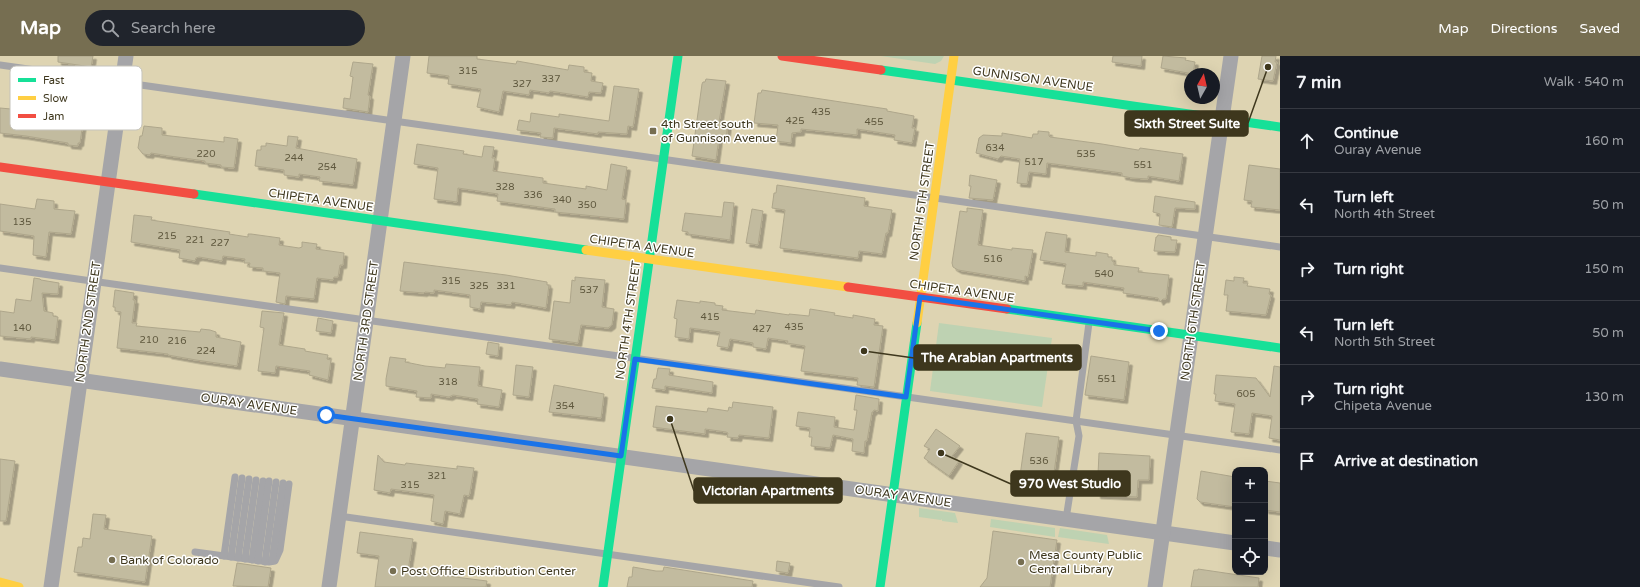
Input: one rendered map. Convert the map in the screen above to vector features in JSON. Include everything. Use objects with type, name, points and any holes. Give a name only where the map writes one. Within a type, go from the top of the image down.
[{"type":"street","name":"NORTH 2ND STREET","points":[[124,66],[126,56]]},
{"type":"street","name":"NORTH 3RD STREET","points":[[329,587],[403,56]]},
{"type":"street","name":"NORTH 4TH STREET","points":[[603,587],[678,56]]},
{"type":"street","name":"GUNNISON AVENUE","points":[[782,56],[1280,127]]},
{"type":"street","name":"NORTH 5TH STREET","points":[[880,587],[954,56]]},
{"type":"street","name":"NORTH 6TH STREET","points":[[1155,587],[1231,56]]},
{"type":"street","name":"NORTH 2ND STREET","points":[[51,587],[115,130]]},
{"type":"street","name":"CHIPETA AVENUE","points":[[0,167],[1280,348]]},
{"type":"street","name":"OURAY AVENUE","points":[[0,369],[1232,543]]},
{"type":"street","points":[[1268,548],[1280,550]]},
{"type":"street","points":[[0,582],[19,587]]},
{"type":"lane","points":[[0,65],[10,66]]},
{"type":"lane","points":[[142,85],[1280,247]]},
{"type":"lane","points":[[0,268],[1280,450]]},
{"type":"lane","points":[[1066,519],[1079,436],[1076,421],[1090,321]]},
{"type":"lane","points":[[195,552],[248,559],[278,556],[280,550],[262,480]]},
{"type":"lane","points":[[248,559],[262,480]]},
{"type":"lane","points":[[248,559],[262,480]]},
{"type":"lane","points":[[248,559],[262,480]]},
{"type":"lane","points":[[248,559],[262,480]]},
{"type":"lane","points":[[339,516],[839,587]]},
{"type":"green space","points":[[881,56],[944,56],[941,61],[935,64]]},
{"type":"green space","points":[[939,323],[1052,338],[1042,407],[930,391]]},
{"type":"green space","points":[[919,508],[955,513],[958,523],[942,521],[942,519],[919,517]]},
{"type":"green space","points":[[991,519],[1055,528],[1055,537],[990,527]]},
{"type":"green space","points":[[1060,528],[1107,535],[1109,544],[1058,537]]},
{"type":"building","points":[[58,56],[93,56],[91,66],[58,62]]},
{"type":"building","points":[[429,56],[477,56],[477,59],[516,64],[517,61],[568,70],[569,65],[584,67],[584,72],[592,73],[591,81],[603,83],[601,93],[589,92],[588,97],[550,91],[549,93],[530,90],[529,95],[503,91],[499,112],[477,107],[481,89],[448,84],[449,76],[427,73]]},
{"type":"building","points":[[1113,56],[1142,56],[1141,66],[1112,62]]},
{"type":"building","points":[[1163,56],[1186,58],[1185,60],[1195,62],[1194,68],[1184,68],[1184,72],[1161,68]]},
{"type":"building","points":[[1262,56],[1276,56],[1275,62],[1277,62],[1273,81],[1258,79]]},
{"type":"building","points":[[353,62],[373,64],[368,95],[370,96],[368,112],[343,108],[344,98],[350,99],[353,77],[350,76]]},
{"type":"building","points":[[706,79],[726,81],[719,122],[728,123],[726,139],[719,138],[716,160],[692,156],[702,84]]},
{"type":"building","points":[[614,86],[639,89],[633,127],[628,126],[627,134],[598,132],[598,134],[554,128],[553,138],[540,137],[541,133],[517,130],[519,120],[530,122],[531,113],[559,117],[559,114],[609,121]]},
{"type":"building","points":[[762,90],[887,109],[887,111],[914,116],[912,128],[915,128],[912,143],[894,140],[895,135],[857,129],[857,135],[801,129],[801,132],[792,133],[791,143],[776,141],[778,125],[754,123],[758,93],[761,93]]},
{"type":"building","points":[[0,108],[10,109],[10,130],[82,130],[80,143],[78,143],[78,146],[26,136],[0,133]]},
{"type":"building","points":[[144,126],[162,128],[162,135],[224,142],[224,137],[238,139],[234,168],[221,167],[221,165],[205,163],[205,161],[151,153],[150,155],[143,154],[138,148],[140,136],[142,136]]},
{"type":"building","points":[[1038,131],[1049,132],[1050,137],[1138,150],[1140,148],[1183,154],[1179,181],[1148,176],[1148,179],[1132,178],[1122,176],[1122,173],[1047,163],[1046,174],[1029,172],[1027,184],[1017,183],[1020,159],[1001,156],[998,159],[976,153],[979,138],[983,135],[1002,136],[1002,133],[1032,138],[1033,134],[1038,134]]},
{"type":"building","points":[[288,136],[298,137],[296,148],[357,159],[353,185],[319,181],[320,177],[299,174],[299,177],[284,175],[284,170],[255,166],[257,150],[261,150],[261,146],[266,146],[266,143],[287,146]]},
{"type":"building","points":[[417,144],[464,151],[463,154],[482,157],[484,146],[494,147],[492,158],[495,158],[493,171],[543,178],[543,183],[586,189],[586,186],[607,190],[611,164],[627,167],[622,199],[626,200],[624,219],[555,212],[555,209],[497,201],[498,194],[458,188],[457,202],[434,199],[438,168],[414,164]]},
{"type":"building","points":[[1249,165],[1280,169],[1280,210],[1251,207],[1252,201],[1244,200]]},
{"type":"building","points":[[970,175],[997,180],[993,200],[969,198],[971,186],[969,186]]},
{"type":"building","points":[[777,185],[865,198],[864,206],[892,210],[882,254],[859,251],[858,258],[780,248],[785,210],[772,208],[774,193],[776,193]]},
{"type":"building","points":[[1155,196],[1195,202],[1195,209],[1175,208],[1172,227],[1159,225],[1160,214],[1153,212]]},
{"type":"building","points":[[37,199],[54,201],[54,209],[75,211],[71,234],[49,232],[46,257],[33,255],[34,236],[0,231],[0,204],[35,209]]},
{"type":"building","points":[[724,202],[734,203],[730,240],[688,234],[688,232],[682,231],[685,213],[722,217]]},
{"type":"building","points":[[967,208],[983,210],[978,245],[1012,250],[1012,248],[1033,250],[1028,277],[1025,276],[1025,281],[958,270],[953,267],[952,263],[960,211],[967,212]]},
{"type":"building","points":[[752,209],[763,211],[758,245],[746,243]]},
{"type":"building","points":[[134,215],[152,217],[151,220],[230,232],[229,234],[248,237],[248,234],[251,234],[280,238],[279,245],[299,248],[302,247],[302,242],[317,244],[316,249],[344,253],[343,265],[340,265],[338,277],[334,277],[333,280],[317,278],[314,299],[286,296],[285,304],[276,302],[280,273],[263,271],[263,268],[249,267],[250,263],[244,263],[245,259],[223,256],[222,261],[199,257],[196,258],[195,261],[179,258],[180,250],[131,242]]},
{"type":"building","points":[[1046,232],[1067,235],[1065,252],[1096,256],[1096,252],[1108,254],[1108,257],[1112,257],[1114,265],[1139,268],[1138,272],[1169,275],[1166,299],[1163,299],[1160,302],[1158,298],[1123,293],[1124,288],[1083,282],[1083,286],[1062,284],[1066,264],[1040,260]]},
{"type":"building","points":[[1158,235],[1171,237],[1171,240],[1177,240],[1175,252],[1154,251],[1156,237]]},
{"type":"building","points":[[404,262],[506,275],[547,282],[547,285],[549,285],[546,308],[512,302],[511,305],[481,302],[480,309],[470,307],[470,295],[434,290],[434,293],[400,291]]},
{"type":"building","points":[[575,277],[605,280],[602,307],[614,309],[612,325],[608,328],[581,325],[578,343],[549,339],[554,301],[570,303],[572,280],[575,281]]},
{"type":"building","points":[[1234,277],[1244,278],[1243,283],[1248,283],[1247,286],[1270,289],[1269,294],[1271,295],[1266,315],[1226,311],[1228,295],[1224,295],[1226,280],[1234,281]]},
{"type":"building","points":[[34,278],[59,283],[58,294],[42,293],[44,311],[53,313],[53,316],[58,317],[55,340],[31,337],[31,339],[0,336],[0,311],[14,313],[16,299],[31,301]]},
{"type":"building","points":[[115,290],[134,293],[133,300],[135,300],[132,323],[137,323],[136,326],[200,332],[201,329],[210,330],[216,332],[216,337],[241,342],[237,366],[168,354],[117,348],[121,312],[115,311],[115,307],[113,307]]},
{"type":"building","points":[[677,300],[715,303],[715,305],[723,306],[722,310],[755,314],[756,310],[789,315],[809,316],[810,309],[835,313],[834,315],[853,318],[853,315],[875,319],[874,325],[883,326],[874,387],[857,385],[858,378],[801,371],[805,346],[787,343],[788,341],[768,338],[766,349],[753,347],[753,343],[730,339],[728,348],[717,346],[720,332],[690,328],[689,339],[675,337],[677,319],[674,318]]},
{"type":"building","points":[[262,311],[284,313],[279,345],[305,349],[305,351],[328,355],[327,359],[331,360],[328,380],[309,375],[310,371],[276,366],[275,373],[258,371],[264,328],[260,327]]},
{"type":"building","points":[[318,318],[333,321],[331,333],[316,331]]},
{"type":"building","points":[[488,342],[499,344],[498,356],[486,354]]},
{"type":"building","points":[[1091,356],[1129,362],[1124,400],[1085,395]]},
{"type":"building","points":[[390,357],[406,359],[405,362],[425,366],[445,368],[446,364],[480,367],[478,386],[502,390],[499,407],[477,404],[478,399],[453,395],[449,397],[431,394],[431,398],[416,397],[417,391],[386,386]]},
{"type":"building","points":[[516,365],[533,367],[529,397],[513,395]]},
{"type":"building","points":[[1274,366],[1280,367],[1280,440],[1269,438],[1272,416],[1252,413],[1249,434],[1231,432],[1235,404],[1215,401],[1216,394],[1214,394],[1216,375],[1256,378],[1270,397]]},
{"type":"building","points":[[658,368],[670,369],[669,375],[713,382],[712,393],[665,386],[665,390],[652,388],[654,379],[656,379]]},
{"type":"building","points":[[554,385],[604,394],[601,418],[549,412]]},
{"type":"building","points":[[856,395],[879,399],[878,411],[874,410],[872,412],[867,441],[865,441],[864,453],[852,451],[853,439],[833,435],[830,448],[811,446],[812,437],[809,437],[810,428],[796,426],[798,412],[835,417],[834,427],[854,430],[857,410],[854,410]]},
{"type":"building","points":[[733,402],[773,407],[769,438],[739,435],[738,438],[727,437],[728,433],[726,432],[705,429],[705,434],[653,427],[656,406],[707,412],[708,408],[728,411],[729,407],[732,408]]},
{"type":"building","points":[[936,429],[960,446],[952,456],[959,461],[949,476],[924,458],[930,449],[924,446]]},
{"type":"building","points":[[1026,433],[1059,437],[1052,487],[1019,483]]},
{"type":"building","points":[[1099,453],[1150,456],[1149,480],[1138,480],[1137,497],[1097,495]]},
{"type":"building","points":[[378,455],[384,462],[405,465],[406,463],[457,469],[457,466],[474,468],[469,496],[464,495],[460,514],[445,511],[443,524],[431,521],[434,495],[391,489],[390,493],[374,490]]},
{"type":"building","points":[[0,459],[15,461],[6,521],[0,521]]},
{"type":"building","points":[[1201,471],[1232,476],[1232,507],[1200,502],[1197,499]]},
{"type":"building","points":[[1268,481],[1280,483],[1280,512],[1268,510]]},
{"type":"building","name":"Bank of Colorado","points":[[93,514],[106,515],[104,529],[152,536],[145,582],[74,572],[78,547],[82,547],[83,538],[90,539]]},
{"type":"building","name":"Mesa County Public Central Library","points":[[993,531],[1057,540],[1050,587],[980,587],[987,578]]},
{"type":"building","name":"Post Office Distribution Center","points":[[360,532],[413,539],[408,571],[487,581],[486,587],[375,587],[379,556],[357,553]]},
{"type":"building","points":[[777,561],[790,563],[788,573],[776,571]]},
{"type":"building","name":"Bank of Colorado","points":[[237,563],[271,568],[268,587],[233,586]]},
{"type":"building","points":[[633,567],[663,571],[664,567],[753,581],[752,587],[627,587],[629,577],[632,577]]},
{"type":"building","points":[[1194,570],[1259,578],[1258,587],[1191,587]]},
{"type":"traffic: fast","points":[[603,587],[678,56]]},
{"type":"traffic: fast","points":[[881,70],[1280,127]]},
{"type":"traffic: fast","points":[[194,194],[586,250]]},
{"type":"traffic: fast","points":[[1007,309],[1280,348]]},
{"type":"traffic: fast","points":[[880,587],[917,323]]},
{"type":"traffic: slow","points":[[917,323],[954,56]]},
{"type":"traffic: slow","points":[[586,250],[848,287]]},
{"type":"traffic: slow","points":[[0,582],[19,587]]},
{"type":"traffic: jam","points":[[782,56],[881,70]]},
{"type":"traffic: jam","points":[[0,167],[194,194]]},
{"type":"traffic: jam","points":[[848,287],[1007,309]]},
{"type":"place","name":"Sixth Street Suite","points":[[1268,67]]},
{"type":"place","name":"4th Street south of Gunnison Avenue","points":[[653,131]]},
{"type":"place","name":"The Arabian Apartments","points":[[864,351]]},
{"type":"place","name":"Victorian Apartments","points":[[670,419]]},
{"type":"place","name":"970 West Studio","points":[[941,453]]},
{"type":"place","name":"Bank of Colorado","points":[[112,560]]},
{"type":"place","name":"Mesa County Public Central Library","points":[[1021,562]]},
{"type":"place","name":"Post Office Distribution Center","points":[[393,571]]},
{"type":"route","points":[[326,415],[621,456],[635,359],[906,397],[920,297],[1159,331]]}]
